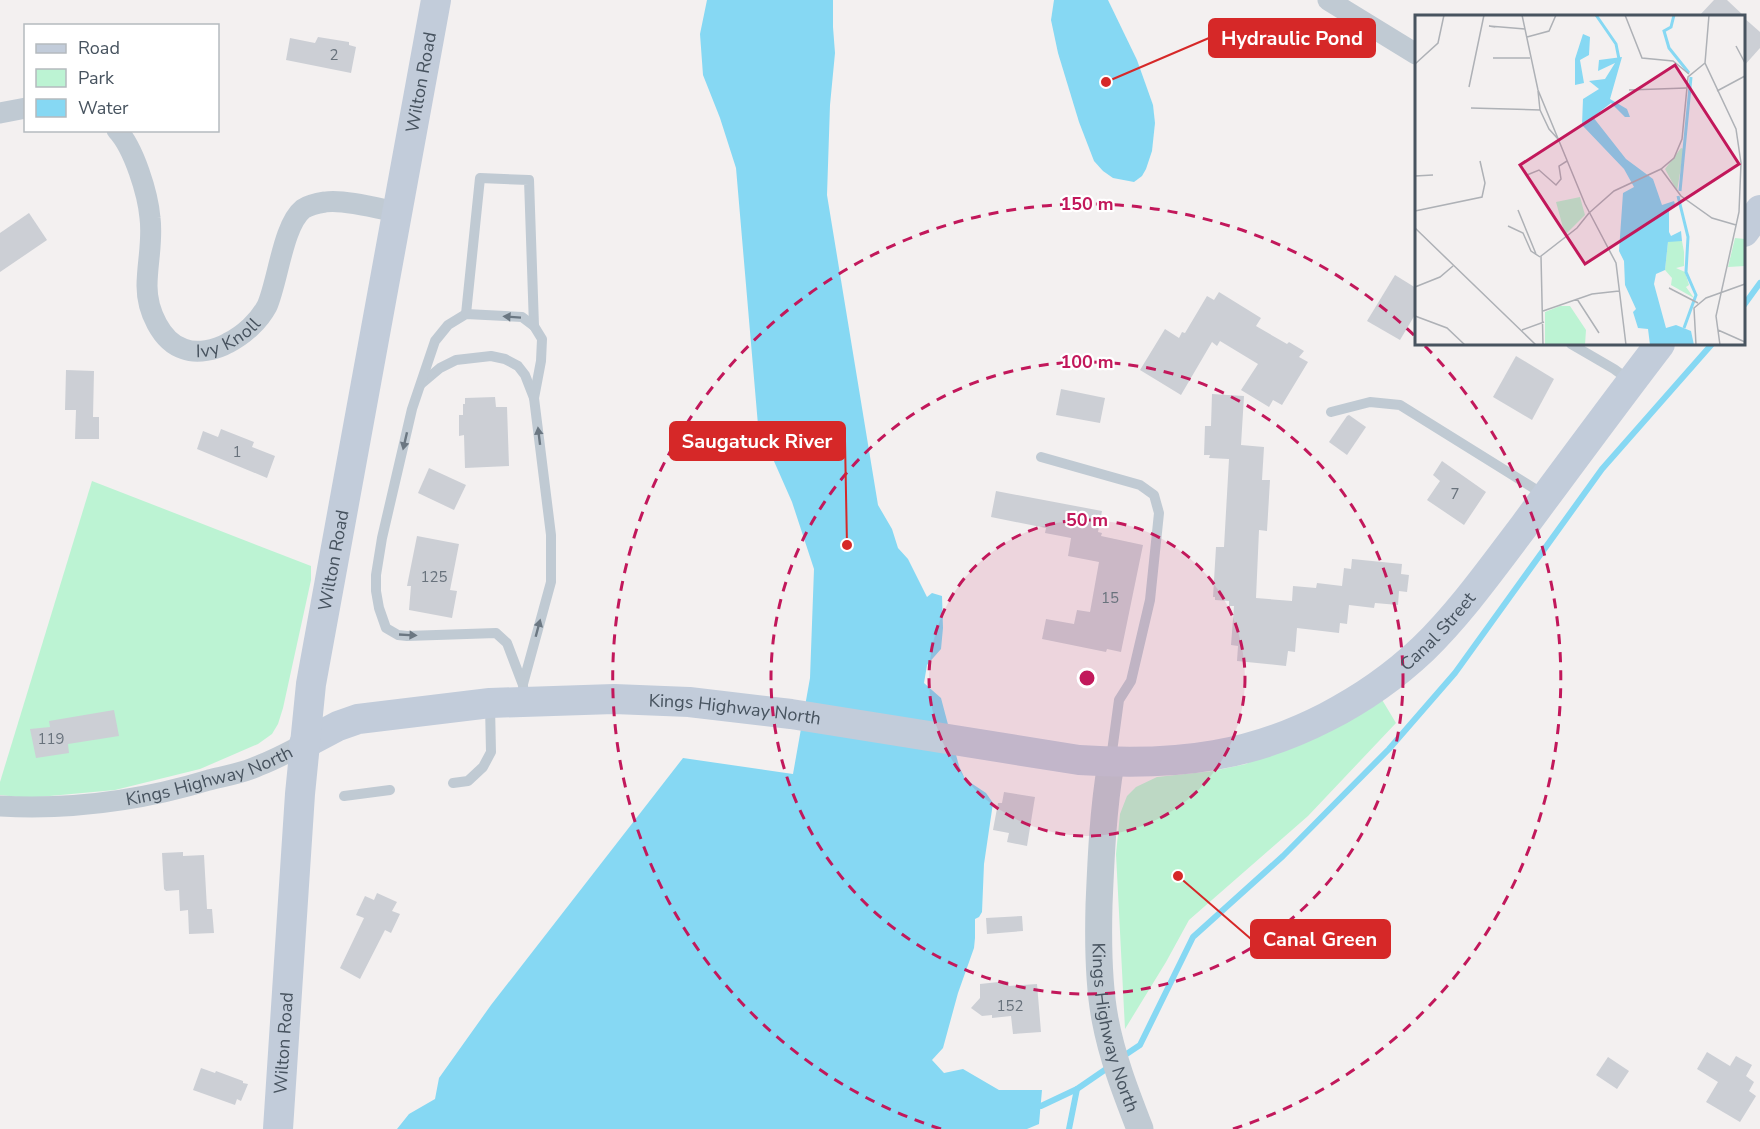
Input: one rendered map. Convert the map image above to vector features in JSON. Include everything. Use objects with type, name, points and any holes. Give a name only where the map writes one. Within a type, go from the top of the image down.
[{"type":"main road","name":"Wilton Road","points":[[278,1129],[304,744],[316,654],[435,0]]},
{"type":"main road","points":[[1745,229],[1760,210]]},
{"type":"main road","name":"Canal Street","points":[[1111,762],[1186,760],[1233,752],[1271,740],[1352,702],[1400,668],[1431,640],[1464,603],[1659,345]]},
{"type":"main road","name":"Kings Highway North","points":[[304,744],[338,726],[358,719],[490,703],[524,693],[720,705],[791,714],[1066,759],[1111,762]]},
{"type":"street","points":[[1328,0],[1415,53]]},
{"type":"street","points":[[0,113],[24,108]]},
{"type":"street","name":"Ivy Knoll","points":[[119,132],[138,170],[151,220],[147,288],[150,309],[159,328],[170,341],[184,350],[202,351],[217,348],[241,336],[256,322],[266,307],[294,221],[305,208],[328,201],[396,212]]},
{"type":"street","name":"Kings Highway North","points":[[0,806],[82,806],[129,800],[183,788],[257,767],[304,744]]},
{"type":"street","name":"Kings Highway North","points":[[1111,762],[1102,836],[1100,983],[1108,1033],[1136,1119]]},
{"type":"lane","points":[[466,314],[480,178],[529,180],[534,326]]},
{"type":"lane","points":[[524,693],[507,643],[496,633],[407,636],[392,633],[386,628],[381,618],[376,591],[377,566],[412,409],[435,341],[448,325],[466,314],[522,317],[534,326],[542,339],[541,361],[534,398]]},
{"type":"lane","points":[[1573,345],[1614,369],[1631,382]]},
{"type":"lane","points":[[421,385],[440,368],[456,360],[491,356],[505,359],[518,366],[525,375],[534,398],[551,535],[551,582],[524,693]]},
{"type":"lane","points":[[1331,412],[1370,402],[1400,405],[1546,496]]},
{"type":"lane","points":[[1041,457],[1140,485],[1154,495],[1159,513],[1150,600],[1131,681],[1119,700],[1111,762]]},
{"type":"lane","points":[[453,783],[468,781],[483,767],[491,752],[490,703]]},
{"type":"lane","points":[[344,796],[390,790]]},
{"type":"green space","points":[[92,481],[311,566],[311,580],[283,708],[272,734],[258,744],[200,769],[115,790],[28,798],[0,795],[0,782]]},
{"type":"green space","points":[[1381,698],[1396,723],[1308,816],[1189,920],[1125,1029],[1116,854],[1120,814],[1127,796],[1136,787],[1157,777],[1213,771],[1246,764]]},
{"type":"water","points":[[707,0],[833,0],[835,53],[830,105],[827,195],[878,505],[892,529],[898,548],[908,559],[927,597],[932,593],[942,596],[941,649],[927,665],[924,683],[941,698],[959,766],[965,779],[986,793],[993,803],[984,864],[982,912],[975,919],[974,948],[958,993],[943,1048],[932,1060],[944,1073],[963,1069],[999,1090],[1042,1090],[1039,1124],[1027,1129],[397,1129],[409,1114],[435,1099],[439,1078],[491,1005],[683,758],[793,774],[810,678],[814,569],[792,502],[758,425],[736,168],[703,75],[700,34]]},
{"type":"water","points":[[1054,0],[1108,0],[1137,60],[1153,105],[1155,123],[1152,151],[1146,169],[1142,176],[1134,182],[1113,178],[1094,161],[1079,122],[1058,53],[1051,20]]},
{"type":"building","points":[[1714,0],[1727,0],[1743,15],[1700,15]]},
{"type":"building","points":[[1745,19],[1760,32],[1760,48],[1745,65]]},
{"type":"building","points":[[318,37],[349,42],[349,45],[356,47],[351,73],[286,60],[290,38],[315,43]]},
{"type":"building","points":[[29,213],[47,240],[0,272],[0,233]]},
{"type":"building","points":[[1395,275],[1415,287],[1415,315],[1400,340],[1367,321]]},
{"type":"building","points":[[1219,292],[1261,318],[1256,326],[1304,351],[1299,357],[1308,362],[1282,405],[1273,400],[1269,407],[1241,390],[1258,364],[1220,341],[1217,346],[1212,342],[1181,395],[1140,370],[1165,329],[1179,338],[1182,332],[1185,333],[1207,296],[1214,300]]},
{"type":"building","points":[[1516,356],[1554,379],[1532,420],[1493,397]]},
{"type":"building","points":[[66,370],[94,371],[93,417],[99,417],[99,439],[75,439],[76,410],[65,410]]},
{"type":"building","points":[[1061,389],[1105,398],[1100,423],[1056,415]]},
{"type":"building","points":[[1212,394],[1244,396],[1241,445],[1264,447],[1262,480],[1270,480],[1267,531],[1259,530],[1256,598],[1292,601],[1293,586],[1316,588],[1317,583],[1342,586],[1344,568],[1351,569],[1352,559],[1402,564],[1401,574],[1409,575],[1407,592],[1399,591],[1398,605],[1375,603],[1374,608],[1349,605],[1347,624],[1340,623],[1339,633],[1297,628],[1295,652],[1288,651],[1286,666],[1237,661],[1238,646],[1231,645],[1234,606],[1229,606],[1229,601],[1215,600],[1213,597],[1216,547],[1224,547],[1229,459],[1209,458],[1210,455],[1204,455],[1205,426],[1211,426]]},
{"type":"building","points":[[495,397],[496,407],[507,407],[509,466],[465,468],[464,435],[459,436],[459,415],[463,415],[465,398]]},
{"type":"building","points":[[1349,415],[1366,427],[1347,455],[1329,442]]},
{"type":"building","points":[[221,429],[254,442],[252,447],[275,456],[267,478],[197,449],[203,431],[218,437]]},
{"type":"building","points":[[1442,461],[1486,492],[1464,525],[1427,500],[1440,481],[1433,475]]},
{"type":"building","points":[[429,468],[466,485],[454,510],[418,493]]},
{"type":"building","points":[[996,491],[1102,511],[1098,532],[1102,533],[1101,536],[1143,545],[1121,652],[1107,649],[1106,652],[1042,639],[1046,619],[1074,624],[1077,610],[1090,612],[1099,562],[1068,556],[1071,538],[1045,533],[1046,528],[991,517]]},
{"type":"building","points":[[417,536],[459,544],[450,590],[457,591],[452,618],[409,610],[411,586],[407,586]]},
{"type":"building","points":[[114,710],[119,736],[68,744],[69,753],[36,758],[30,729],[50,727],[49,721]]},
{"type":"building","points":[[1004,792],[1035,797],[1027,846],[1007,842],[1009,833],[993,830],[998,803],[1002,803]]},
{"type":"building","points":[[183,852],[183,856],[204,855],[207,909],[212,909],[214,933],[189,934],[188,910],[180,911],[179,890],[166,891],[164,889],[162,853]]},
{"type":"building","points":[[377,893],[397,902],[392,911],[400,914],[391,933],[385,930],[360,979],[340,968],[364,918],[356,915],[365,896],[374,900]]},
{"type":"building","points":[[1022,916],[1023,931],[987,934],[986,918]]},
{"type":"building","points":[[1008,981],[1009,986],[1037,984],[1041,1032],[1013,1034],[1011,1016],[992,1018],[992,1015],[982,1016],[971,1008],[980,998],[980,984]]},
{"type":"building","points":[[1707,1052],[1730,1066],[1736,1056],[1752,1065],[1746,1076],[1754,1082],[1749,1091],[1756,1096],[1740,1122],[1706,1102],[1718,1082],[1697,1069]]},
{"type":"building","points":[[1608,1057],[1629,1071],[1617,1089],[1596,1075]]},
{"type":"building","points":[[201,1068],[215,1073],[216,1071],[248,1084],[241,1101],[237,1099],[235,1105],[193,1090]]},
{"type":"waterway","points":[[1745,304],[1760,283]]},
{"type":"waterway","points":[[1122,1057],[1140,1045],[1193,937],[1283,856],[1389,749],[1455,673],[1602,469],[1711,345]]},
{"type":"waterway","points":[[1069,1129],[1077,1089],[1109,1067]]},
{"type":"waterway","points":[[1033,1106],[1041,1106],[1077,1089]]},
{"type":"place","name":"Hydraulic Pond","points":[[1106,82]]},
{"type":"place","name":"Saugatuck River","points":[[847,545]]},
{"type":"place","name":"Canal Green","points":[[1178,876]]}]
